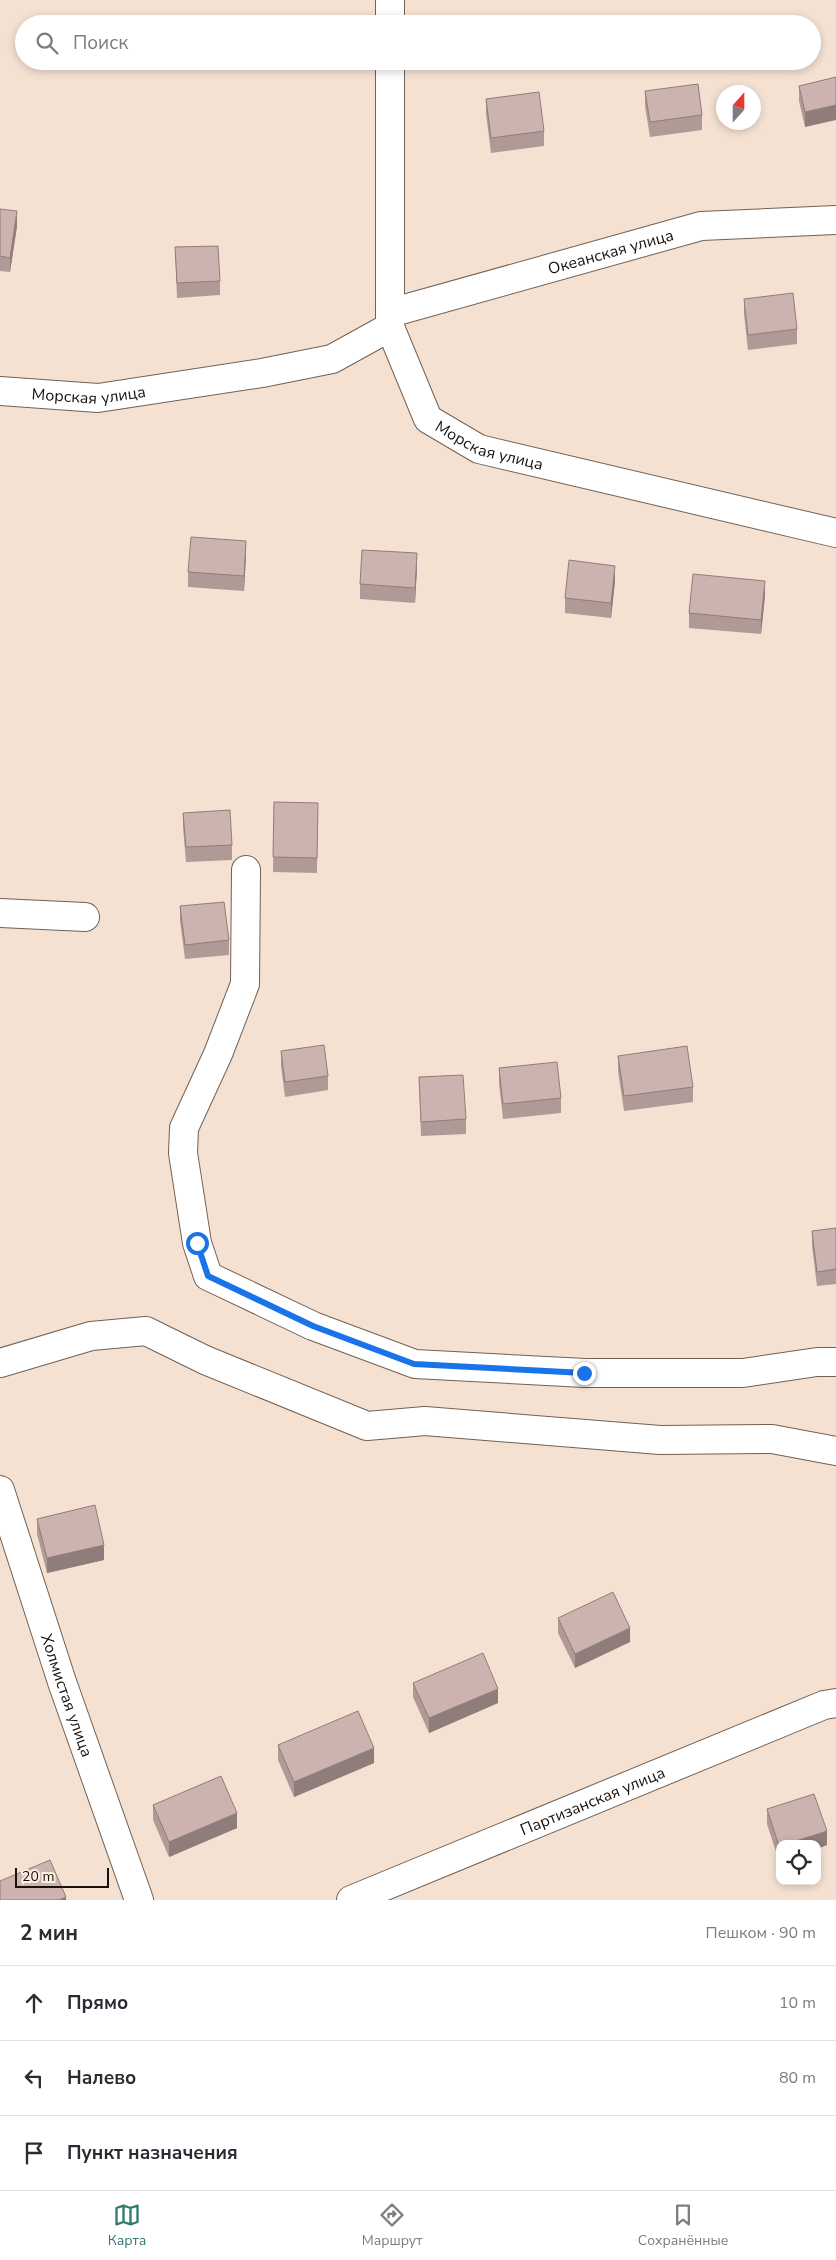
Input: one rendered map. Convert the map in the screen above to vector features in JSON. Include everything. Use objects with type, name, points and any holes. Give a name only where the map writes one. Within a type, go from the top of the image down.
[{"type":"street","points":[[390,0],[390,15]]},
{"type":"street","points":[[390,70],[390,320]]},
{"type":"street","name":"Океанская улица","points":[[390,320],[700,226],[836,220]]},
{"type":"street","name":"Морская улица","points":[[0,392],[98,398],[262,373],[332,360],[390,320],[428,419],[479,449],[836,533]]},
{"type":"street","points":[[246,870],[245,984],[218,1054],[184,1128],[183,1153],[197,1243],[208,1276],[313,1326],[414,1364],[584,1373],[743,1373],[817,1362],[836,1362]]},
{"type":"street","points":[[0,913],[85,917]]},
{"type":"street","points":[[0,1363],[91,1336],[146,1331],[205,1360],[367,1426],[425,1421],[660,1440],[772,1439],[836,1451]]},
{"type":"street","name":"Холмистая улица","points":[[0,1490],[62,1682],[139,1900]]},
{"type":"street","name":"Партизанская улица","points":[[351,1900],[824,1705],[836,1703]]},
{"type":"building","points":[[836,77],[836,105],[805,112],[799,86]]},
{"type":"building","points":[[698,84],[702,115],[650,122],[645,91]]},
{"type":"building","points":[[539,92],[544,131],[491,138],[486,99]]},
{"type":"building","points":[[0,209],[17,211],[10,258],[0,256]]},
{"type":"building","points":[[218,246],[220,281],[177,283],[175,247]]},
{"type":"building","points":[[793,293],[797,329],[748,335],[744,299]]},
{"type":"building","points":[[191,537],[246,541],[244,576],[188,572]]},
{"type":"building","points":[[362,550],[417,553],[415,588],[360,584]]},
{"type":"building","points":[[569,560],[615,566],[611,603],[565,598]]},
{"type":"building","points":[[693,574],[765,581],[761,620],[689,613]]},
{"type":"building","points":[[274,802],[318,803],[317,858],[273,857]]},
{"type":"building","points":[[230,810],[232,845],[186,847],[183,813]]},
{"type":"building","points":[[224,902],[229,940],[185,945],[180,906]]},
{"type":"building","points":[[324,1045],[328,1076],[285,1082],[281,1051]]},
{"type":"building","points":[[687,1046],[693,1087],[624,1096],[618,1056]]},
{"type":"building","points":[[557,1062],[561,1098],[503,1104],[499,1068]]},
{"type":"building","points":[[463,1075],[466,1119],[421,1122],[419,1077]]},
{"type":"building","points":[[836,1228],[836,1269],[817,1272],[812,1231]]},
{"type":"building","points":[[95,1505],[104,1545],[47,1558],[37,1519]]},
{"type":"building","points":[[613,1592],[630,1628],[575,1654],[558,1618]]},
{"type":"building","points":[[483,1653],[498,1689],[429,1718],[413,1683]]},
{"type":"building","points":[[358,1711],[374,1748],[294,1782],[278,1745]]},
{"type":"building","points":[[221,1776],[237,1813],[169,1842],[153,1805]]},
{"type":"building","points":[[814,1794],[827,1831],[799,1840],[777,1840],[767,1809]]},
{"type":"building","points":[[50,1860],[66,1897],[59,1900],[0,1900],[0,1881]]},
{"type":"route","points":[[197,1243],[208,1276],[313,1326],[414,1364],[584,1373]]}]
